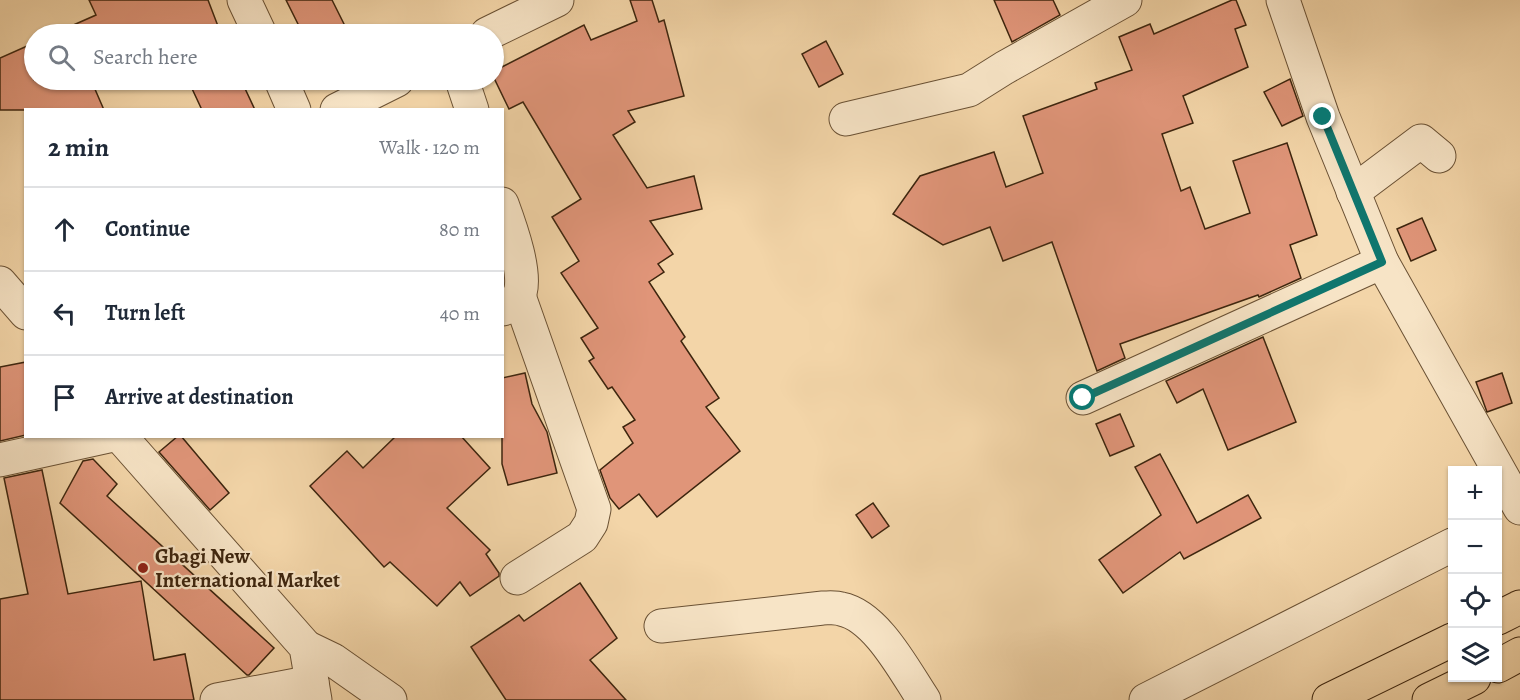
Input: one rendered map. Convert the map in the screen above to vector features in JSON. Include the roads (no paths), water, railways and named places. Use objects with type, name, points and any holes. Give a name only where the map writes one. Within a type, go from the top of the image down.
[{"type":"highway","points":[[1502,616],[1520,607]]},
{"type":"highway","points":[[1329,700],[1448,642]]},
{"type":"highway","points":[[1502,663],[1520,654]]},
{"type":"highway","points":[[1429,700],[1466,682]]},
{"type":"street","points":[[244,0],[255,24]]},
{"type":"street","points":[[504,26],[556,0]]},
{"type":"street","points":[[846,119],[969,90],[1125,0]]},
{"type":"street","points":[[1282,0],[1323,117],[1382,262],[1520,509],[1499,520]]},
{"type":"street","points":[[285,90],[293,108]]},
{"type":"street","points":[[341,108],[377,90]]},
{"type":"street","points":[[465,90],[471,108]]},
{"type":"street","points":[[1353,192],[1421,141],[1439,156]]},
{"type":"street","points":[[504,211],[520,265],[521,283],[511,303],[594,509],[591,523],[582,537],[517,578]]},
{"type":"street","points":[[1083,398],[1382,262]]},
{"type":"street","points":[[0,283],[24,311]]},
{"type":"street","points":[[0,460],[100,438]]},
{"type":"street","points":[[122,438],[306,647],[333,660],[390,700]]},
{"type":"street","points":[[1146,700],[1195,690],[1448,546]]},
{"type":"street","points":[[661,626],[822,608],[842,609],[859,617],[879,634],[924,700]]},
{"type":"street","points":[[217,700],[314,691],[306,647]]},
{"type":"place","name":"Gbagi New International Market","points":[[143,568]]}]
